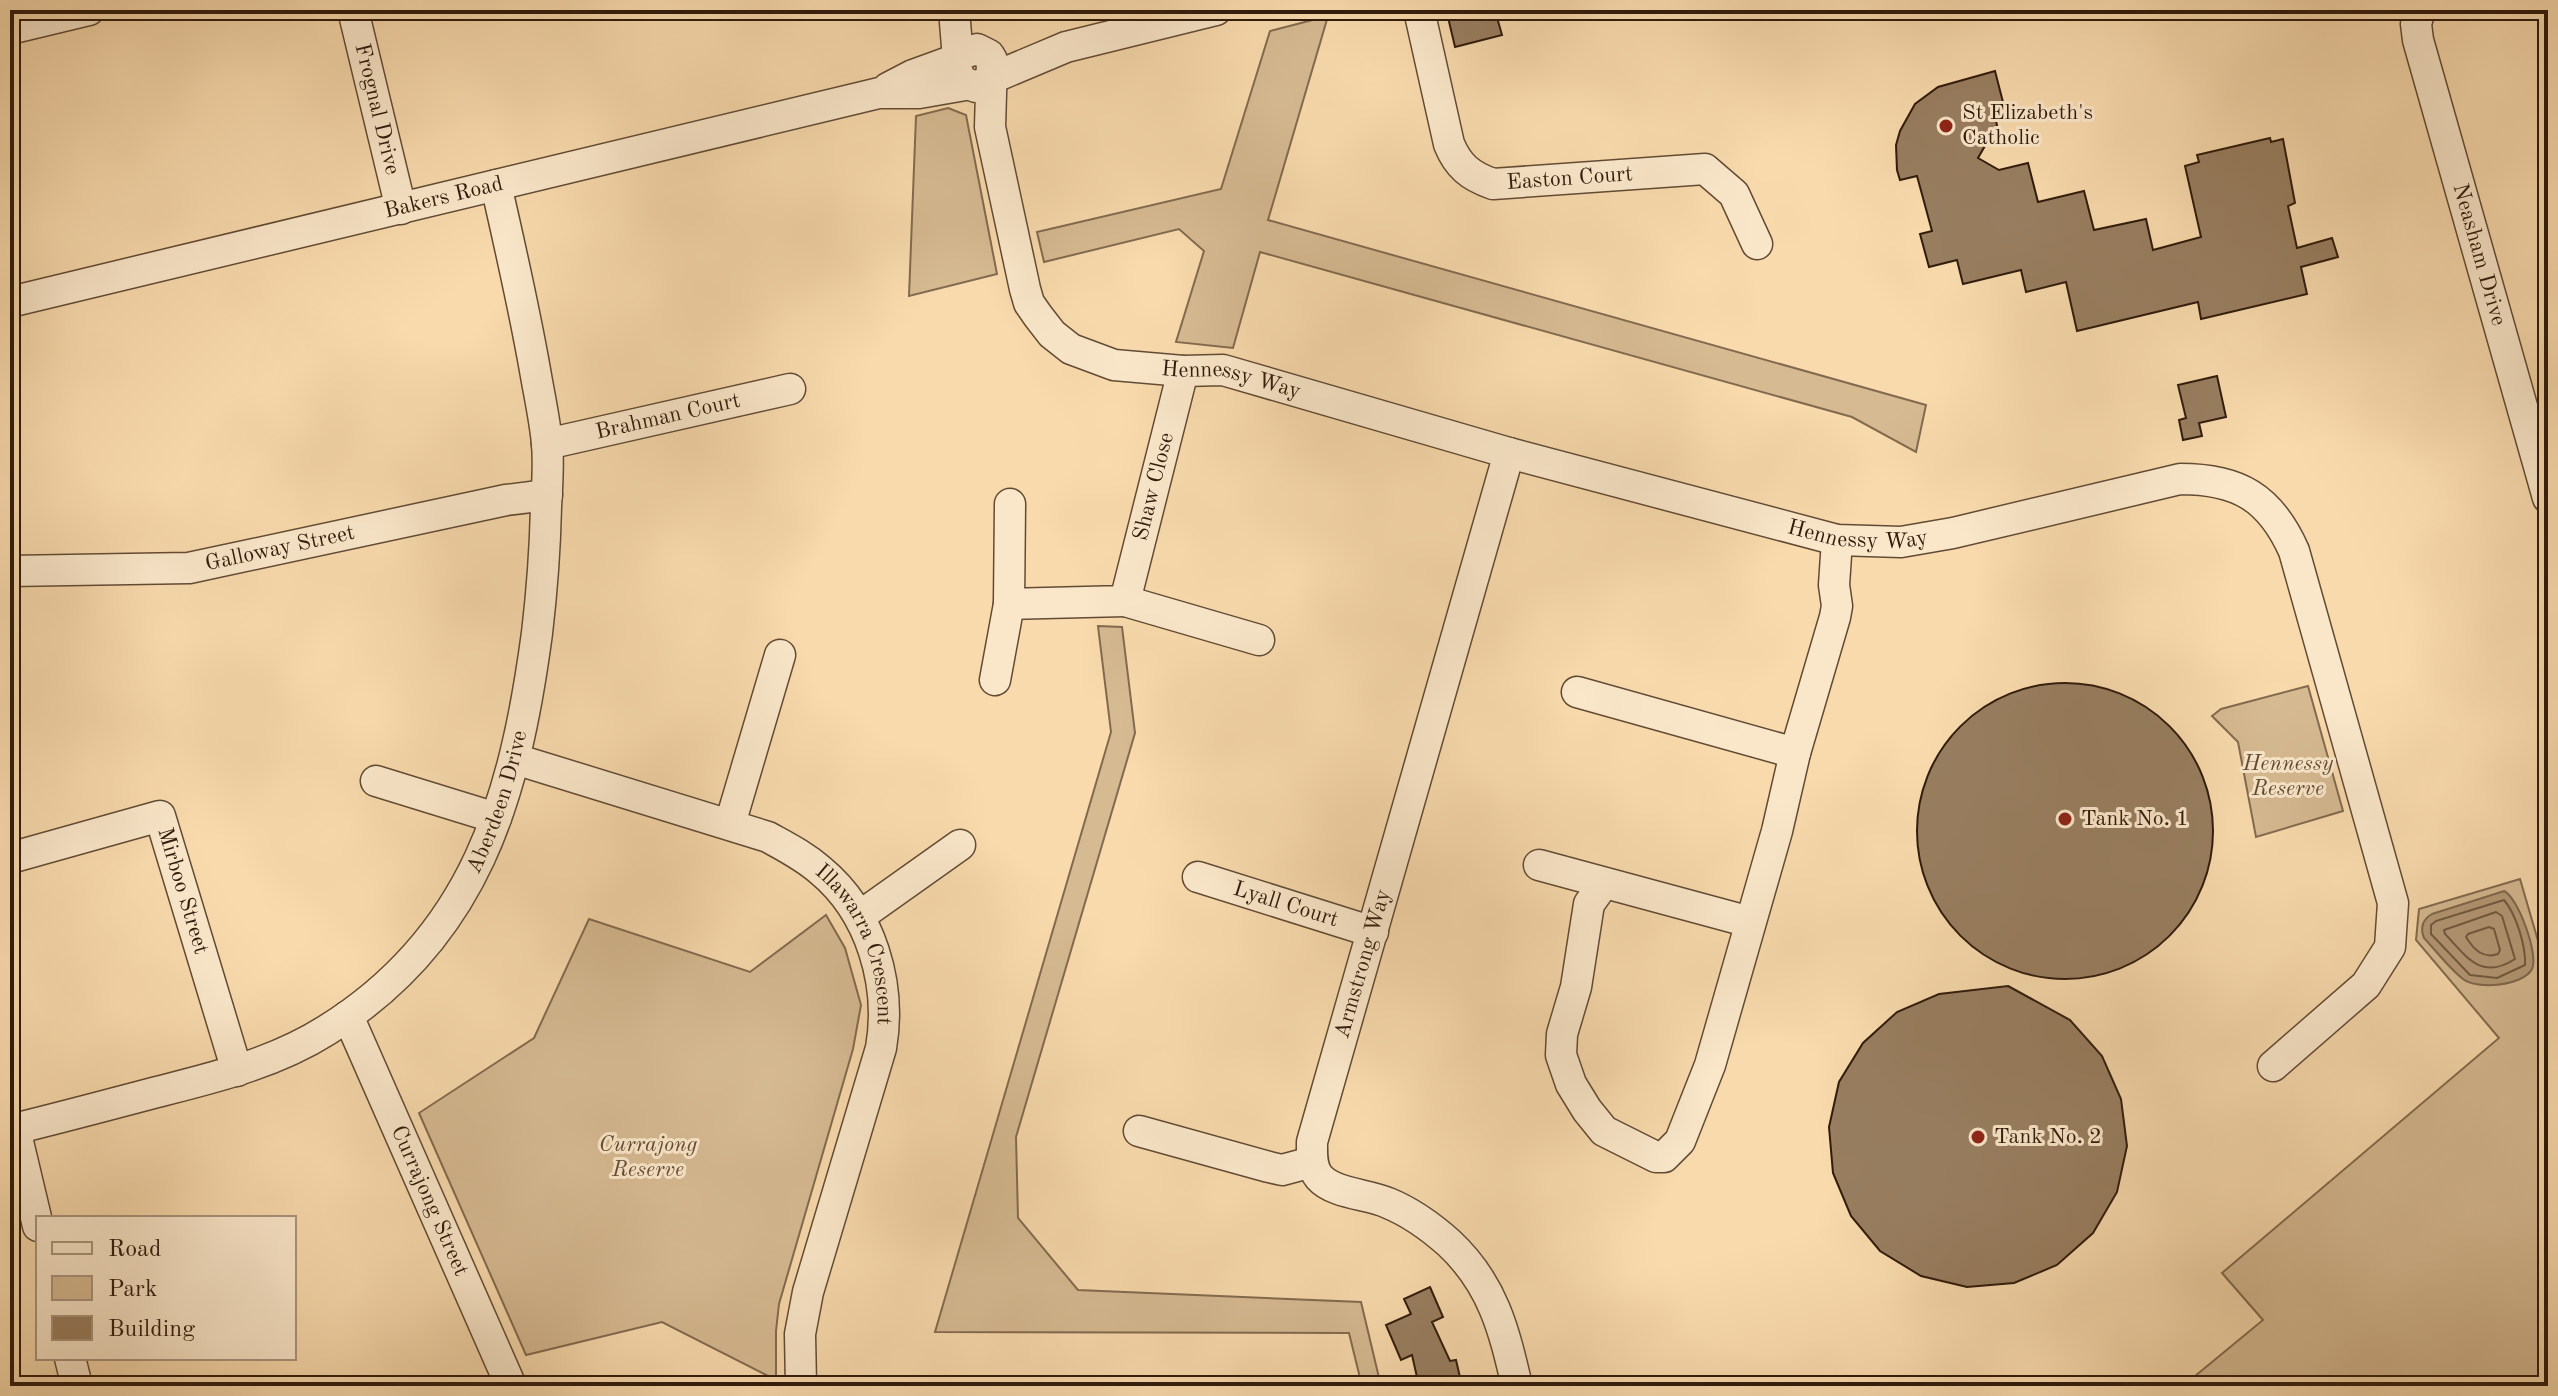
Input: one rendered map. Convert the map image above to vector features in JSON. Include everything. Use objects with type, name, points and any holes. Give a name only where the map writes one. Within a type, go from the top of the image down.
[{"type":"street","points":[[10,29],[89,10]]},
{"type":"street","name":"Frognal Drive","points":[[353,10],[401,209]]},
{"type":"street","name":"Hennessy Way","points":[[954,10],[990,127],[1029,303],[1052,334],[1071,349],[1090,358],[1114,365],[1183,371],[1223,370],[1509,453],[1844,540],[1901,542],[1953,533],[2180,479],[2237,486],[2255,497],[2272,512],[2294,551],[2393,903],[2390,947],[2366,985],[2273,1066]]},
{"type":"street","points":[[963,10],[974,69]]},
{"type":"street","name":"Bakers Road","points":[[10,302],[879,93],[919,93],[974,69],[1216,10]]},
{"type":"street","name":"Easton Court","points":[[1419,10],[1449,144],[1455,158],[1474,177],[1493,184],[1705,169],[1734,194],[1757,244]]},
{"type":"street","name":"Neasham Drive","points":[[2420,10],[2416,24],[2418,40],[2548,498]]},
{"type":"street","name":"Aberdeen Drive","points":[[12,1130],[237,1071],[285,1053],[348,1016],[398,977],[440,928],[469,882],[496,818],[526,712],[543,582],[547,495],[547,444],[528,329],[496,185]]},
{"type":"street","name":"Shaw Close","points":[[1125,601],[1183,371]]},
{"type":"street","name":"Brahman Court","points":[[547,444],[790,389]]},
{"type":"street","name":"Armstrong Way","points":[[1312,1162],[1312,1142],[1509,453]]},
{"type":"street","name":"Galloway Street","points":[[10,571],[189,568],[506,500],[547,495]]},
{"type":"street","points":[[995,680],[1009,604],[1010,504]]},
{"type":"street","points":[[1604,883],[1589,904],[1576,987],[1562,1034],[1561,1055],[1571,1084],[1604,1131],[1656,1157],[1664,1157],[1680,1141],[1710,1065],[1837,606],[1846,592],[1844,540]]},
{"type":"street","points":[[1009,604],[1125,601],[1259,640]]},
{"type":"street","points":[[730,824],[780,655]]},
{"type":"street","points":[[1577,692],[1795,753]]},
{"type":"street","name":"Illawarra Crescent","points":[[515,759],[768,837],[796,852],[821,871],[860,916],[878,966],[884,1027],[881,1048],[808,1292],[800,1334],[801,1386]]},
{"type":"street","points":[[376,781],[496,818]]},
{"type":"street","name":"Mirboo Street","points":[[10,858],[160,816],[237,1071]]},
{"type":"street","points":[[860,916],[960,845]]},
{"type":"street","points":[[1539,865],[1750,922]]},
{"type":"street","name":"Lyall Court","points":[[1198,877],[1373,932]]},
{"type":"street","name":"Currajong Street","points":[[348,1016],[511,1386]]},
{"type":"street","points":[[12,1130],[36,1219]]},
{"type":"street","points":[[1139,1131],[1282,1170],[1312,1162],[1317,1175],[1328,1185],[1386,1202],[1416,1217],[1449,1243],[1474,1270],[1492,1299],[1504,1328],[1517,1386]]},
{"type":"green space","points":[[1328,16],[1268,220],[1926,405],[1916,452],[1852,417],[1260,252],[1233,348],[1176,342],[1204,251],[1179,229],[1044,262],[1037,232],[1221,189],[1270,31]]},
{"type":"green space","points":[[948,108],[966,115],[997,274],[909,296],[916,116]]},
{"type":"green space","points":[[1098,626],[1122,627],[1135,733],[1016,1137],[1018,1218],[1078,1290],[1361,1302],[1381,1386],[1362,1386],[1349,1333],[935,1332],[1111,732]]},
{"type":"green space","name":"Hennessy Reserve","points":[[2308,686],[2343,811],[2256,837],[2238,742],[2212,716],[2221,709]]},
{"type":"green space","points":[[2520,879],[2548,975],[2548,1386],[2183,1386],[2263,1320],[2222,1273],[2499,1038],[2416,940],[2419,909]]},
{"type":"green space","name":"Currajong Reserve","points":[[826,915],[845,948],[861,1005],[853,1049],[779,1304],[776,1380],[662,1322],[526,1355],[419,1113],[534,1038],[589,919],[750,972]]},
{"type":"water","points":[[2504,891],[2515,904],[2526,927],[2533,952],[2532,969],[2510,983],[2489,985],[2470,982],[2453,970],[2424,938],[2423,924],[2432,914]]},
{"type":"building","points":[[1477,10],[1480,18],[1496,14],[1502,35],[1455,47],[1447,13]]},
{"type":"building","points":[[1995,71],[2004,106],[1993,109],[1997,125],[1978,158],[1999,170],[2028,163],[2038,202],[2084,191],[2094,230],[2146,219],[2153,250],[2201,237],[2185,166],[2199,162],[2197,155],[2270,138],[2271,142],[2283,139],[2295,203],[2288,206],[2297,248],[2332,238],[2338,257],[2301,267],[2307,294],[2201,319],[2198,302],[2077,331],[2066,282],[2026,292],[2021,270],[1963,284],[1957,260],[1929,267],[1920,234],[1932,231],[1917,176],[1900,180],[1897,170],[1896,145],[1900,131],[1915,104],[1938,87]]},
{"type":"building","points":[[2217,376],[2226,417],[2199,423],[2202,436],[2183,440],[2179,420],[2186,418],[2178,385]]},
{"type":"building","name":"Tank No. 1","points":[[2065,683],[2094,686],[2135,701],[2159,717],[2179,737],[2195,761],[2206,788],[2213,831],[2210,860],[2195,901],[2179,925],[2159,945],[2135,961],[2108,972],[2065,979],[2036,976],[1995,961],[1971,945],[1951,925],[1935,901],[1924,874],[1917,831],[1920,802],[1935,761],[1951,737],[1971,717],[1995,701],[2022,690]]},
{"type":"building","name":"Tank No. 2","points":[[2008,986],[2070,1020],[2102,1056],[2121,1099],[2127,1146],[2117,1192],[2093,1233],[2057,1265],[2014,1283],[1967,1287],[1921,1276],[1880,1251],[1851,1216],[1833,1173],[1829,1127],[1839,1082],[1863,1043],[1897,1012],[1939,994]]},
{"type":"building","points":[[1430,1287],[1443,1317],[1432,1322],[1450,1361],[1456,1360],[1462,1386],[1419,1386],[1412,1355],[1401,1360],[1386,1325],[1411,1314],[1404,1299]]},
{"type":"place","name":"St Elizabeth's Catholic","points":[[1946,126]]},
{"type":"place","name":"Tank No. 1","points":[[2065,819]]},
{"type":"place","name":"Tank No. 2","points":[[1978,1137]]}]
